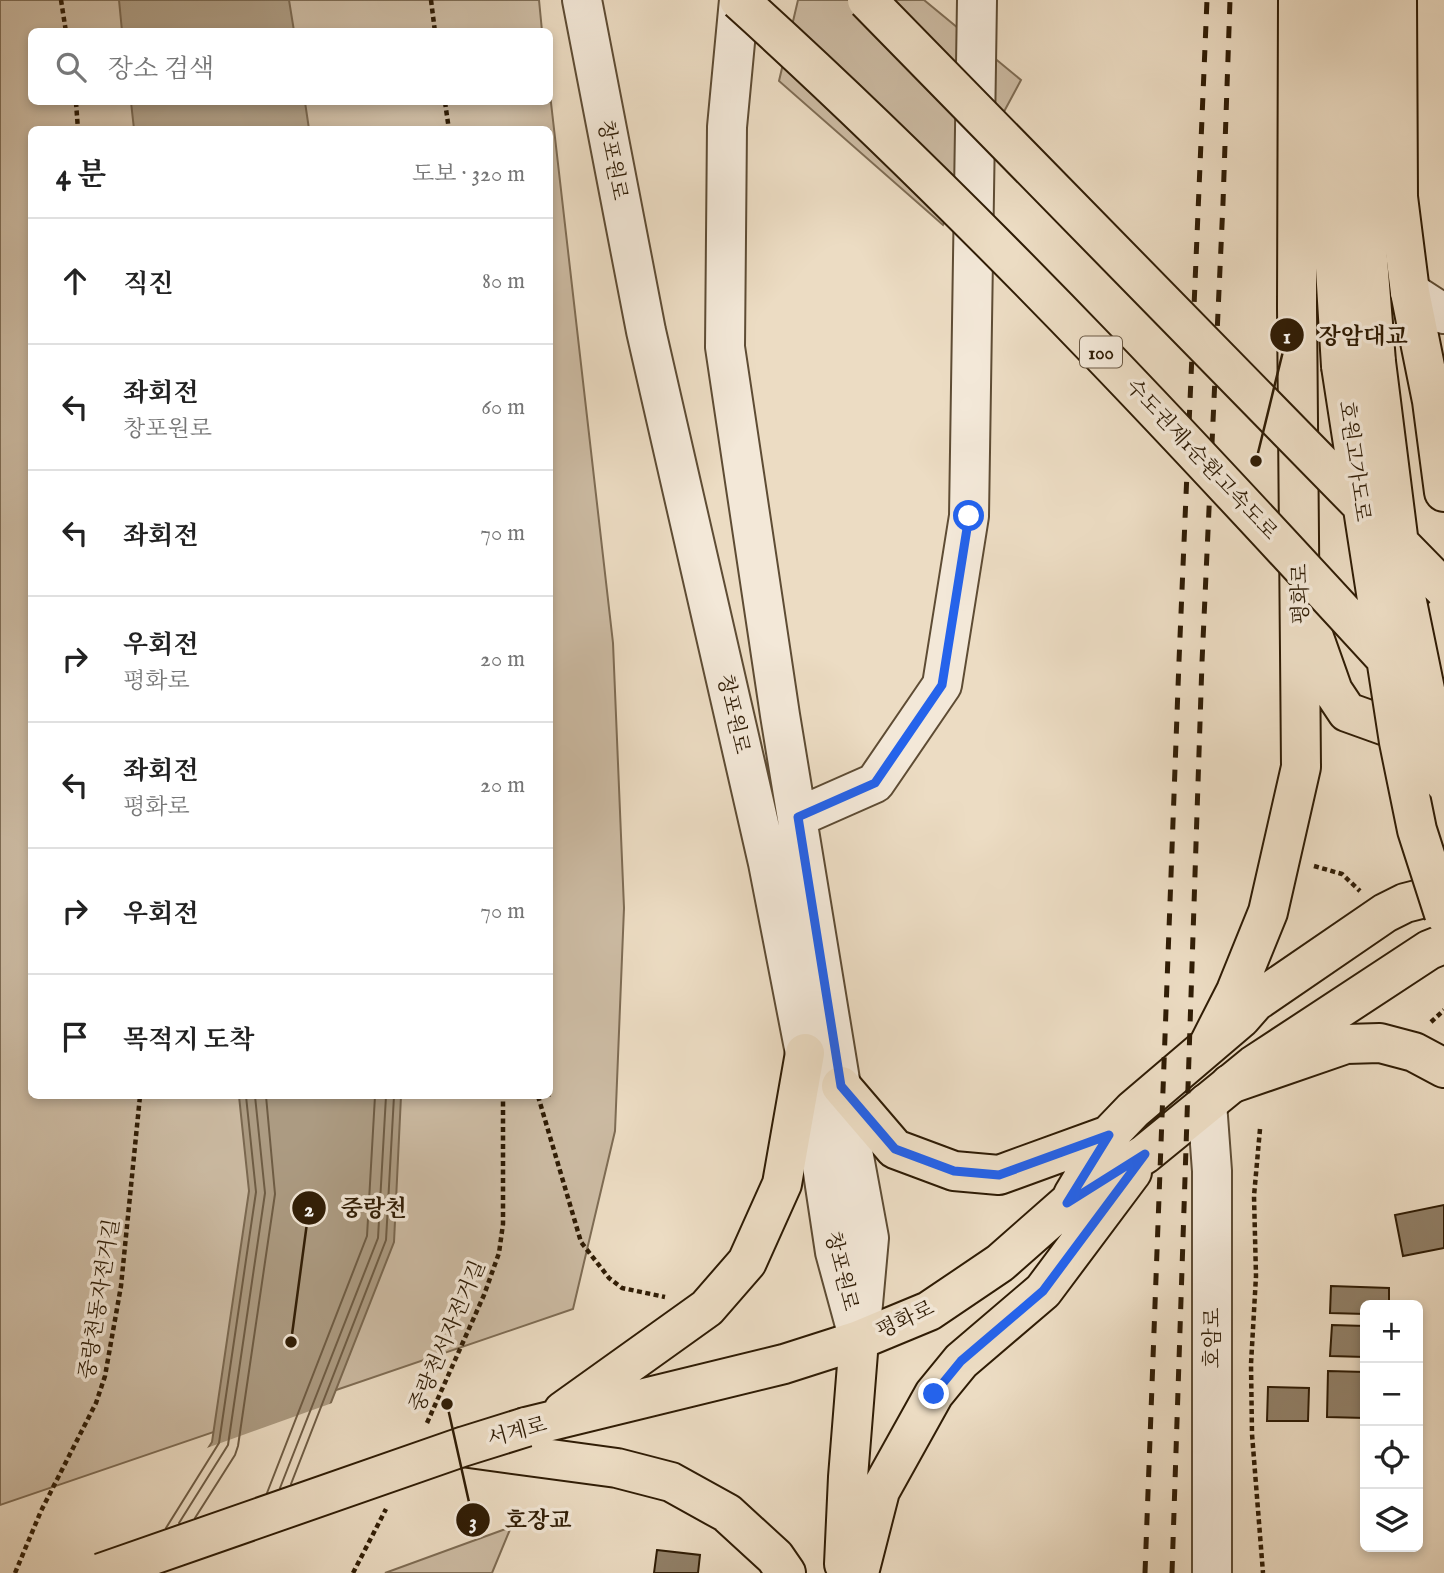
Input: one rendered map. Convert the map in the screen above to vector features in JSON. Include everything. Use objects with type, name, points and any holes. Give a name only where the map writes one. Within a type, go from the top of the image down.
[{"type":"main road","name":"수도권제1순환고속도로","points":[[739,0],[997,247],[1099,351],[1257,517],[1444,722]]},
{"type":"main road","points":[[867,0],[1444,591],[1433,620],[1433,705],[1414,721],[1386,726],[1347,712],[1333,691],[1300,597]]},
{"type":"main road","name":"평화로","points":[[1208,1045],[1236,991],[1268,912],[1301,767],[1297,322],[1298,0]]},
{"type":"main road","name":"호원고가도로","points":[[1332,0],[1331,202],[1358,364],[1444,782]]},
{"type":"main road","name":"호원고가도로","points":[[1366,0],[1358,364],[1399,742],[1417,830],[1444,914]]},
{"type":"main road","points":[[1397,0],[1398,198],[1410,292],[1432,401],[1444,492]]},
{"type":"main road","name":"평화로","points":[[1067,1203],[1109,1135],[1132,1110],[1241,1018],[1255,1002],[1385,913],[1405,903],[1444,893]]},
{"type":"main road","name":"평화로","points":[[844,1573],[848,1476],[859,1340],[929,1311],[1000,1263],[1067,1203],[1145,1154],[1275,1051],[1429,950],[1444,944]]},
{"type":"main road","points":[[1255,1002],[1279,993],[1301,996],[1308,1008],[1301,1026],[1275,1051]]},
{"type":"main road","points":[[1219,1093],[1346,1044],[1380,1042],[1414,1052],[1444,1068]]},
{"type":"main road","points":[[536,1425],[707,1308],[747,1262],[782,1184],[805,1053]]},
{"type":"main road","points":[[841,1086],[895,1149],[954,1171],[999,1175],[1109,1135]]},
{"type":"main road","points":[[859,1573],[880,1491],[934,1394],[961,1361],[1043,1291],[1145,1154]]},
{"type":"main road","name":"서계로","points":[[102,1573],[462,1447],[536,1425],[785,1364],[859,1340]]},
{"type":"main road","points":[[462,1447],[617,1468],[671,1482],[727,1513],[775,1557],[786,1573]]},
{"type":"street","name":"창포원로","points":[[582,0],[646,331],[768,863],[805,1053],[835,1252],[859,1340]]},
{"type":"street","name":"창포원로","points":[[739,0],[727,127],[725,347],[780,715],[841,1086],[869,1238],[859,1340]]},
{"type":"street","points":[[798,817],[875,783],[942,685],[969,516],[977,0]]},
{"type":"street","points":[[1410,292],[1444,314]]},
{"type":"street","name":"호암로","points":[[1212,1573],[1212,1171],[1219,1093]]},
{"type":"path","points":[[61,0],[65,28]]},
{"type":"path","points":[[431,0],[434,28]]},
{"type":"path","points":[[76,105],[78,126]]},
{"type":"path","points":[[445,105],[448,126]]},
{"type":"path","points":[[1311,865],[1342,874],[1368,899]]},
{"type":"path","name":"중랑천동자전거길","points":[[15,1573],[41,1511],[96,1403],[105,1376],[121,1286],[140,1099]]},
{"type":"path","name":"중랑천서자전거길","points":[[423,1430],[484,1295],[499,1253],[503,1224],[503,1099]]},
{"type":"path","points":[[539,1099],[582,1242],[609,1278],[621,1288],[668,1298]]},
{"type":"path","points":[[1260,1129],[1254,1196],[1256,1276],[1251,1364],[1252,1434],[1263,1573]]},
{"type":"path","points":[[353,1573],[389,1503]]},
{"type":"shaded area","points":[[0,0],[539,0],[542,28],[28,28],[28,105],[551,105],[613,643],[624,908],[615,1131],[573,1309],[0,1505]]},
{"type":"shaded area","points":[[798,0],[924,0],[1021,80],[943,225],[779,81]]},
{"type":"shaded area","points":[[511,1527],[492,1573],[385,1573]]},
{"type":"water","points":[[119,0],[289,0],[294,28],[122,28]]},
{"type":"water","points":[[131,105],[305,105],[309,126],[134,126]]},
{"type":"water","points":[[239,1099],[401,1099],[394,1242],[264,1573],[129,1573],[212,1442],[249,1191]]},
{"type":"pier","points":[[335,1402],[268,1573],[126,1573],[204,1449]]},
{"type":"building","points":[[1444,1205],[1444,1248],[1403,1256],[1395,1215]]},
{"type":"building","points":[[1331,1286],[1389,1288],[1389,1300],[1360,1300],[1360,1314],[1330,1313]]},
{"type":"building","points":[[1332,1325],[1360,1326],[1360,1357],[1330,1356]]},
{"type":"building","points":[[1328,1371],[1360,1372],[1360,1418],[1327,1417]]},
{"type":"building","points":[[1268,1387],[1309,1388],[1308,1421],[1267,1421]]},
{"type":"building","points":[[657,1550],[700,1555],[698,1573],[654,1573]]},
{"type":"railway","points":[[1145,1573],[1207,0]]},
{"type":"railway","points":[[1172,1573],[1202,662],[1230,0]]},
{"type":"place","name":"장암대교","points":[[1256,461]]},
{"type":"place","name":"중랑천","points":[[291,1342]]},
{"type":"place","name":"호장교","points":[[447,1404]]},
{"type":"route","points":[[934,1394],[961,1361],[1043,1291],[1145,1154],[1067,1203],[1109,1135],[999,1175],[954,1171],[895,1149],[841,1086],[798,817],[875,783],[942,685],[969,516]]}]
